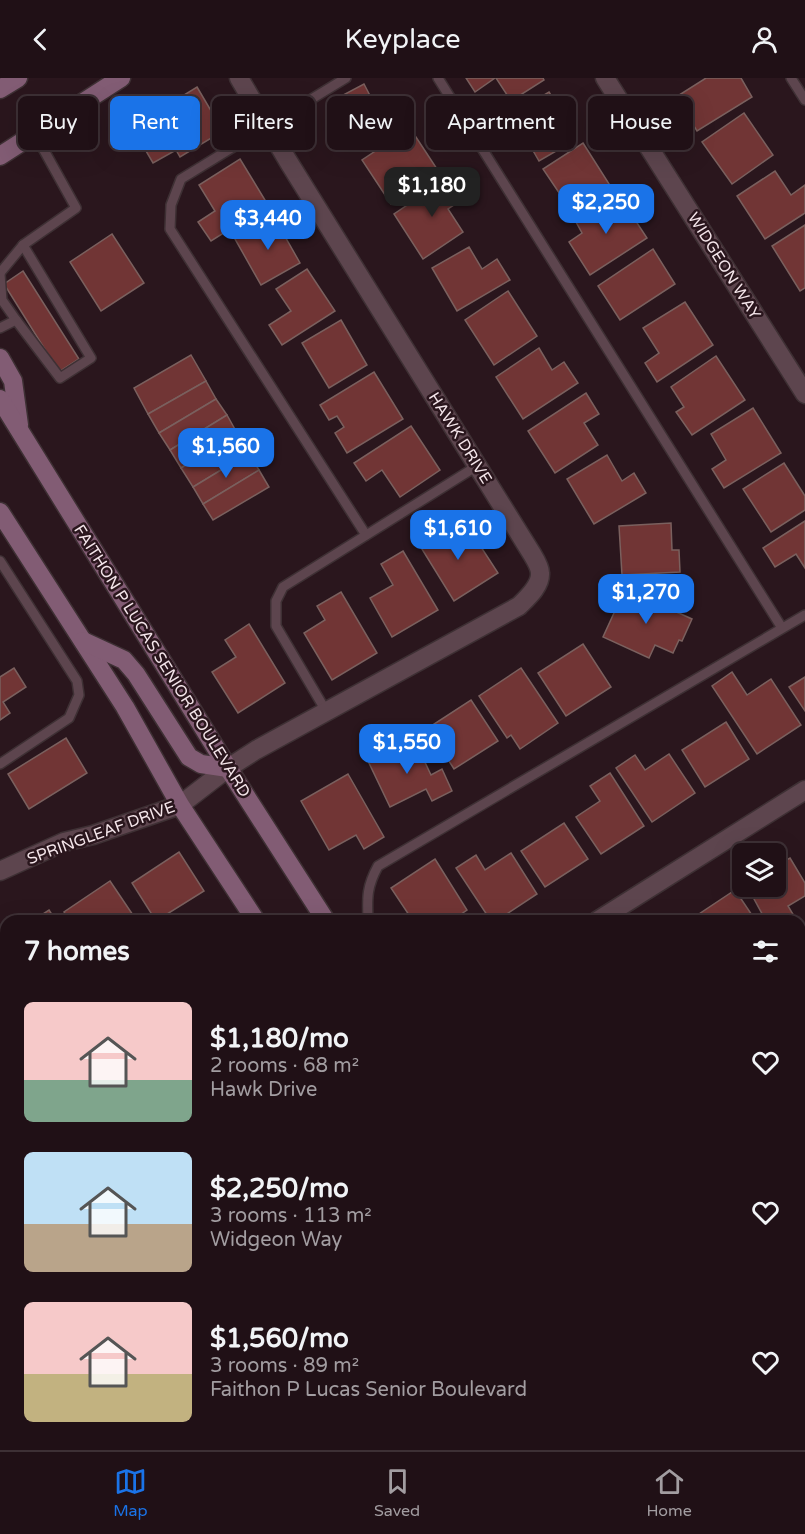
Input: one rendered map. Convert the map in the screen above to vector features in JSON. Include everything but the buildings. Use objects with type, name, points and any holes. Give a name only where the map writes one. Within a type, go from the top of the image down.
[{"type":"main road","points":[[0,89],[18,78]]},
{"type":"main road","points":[[93,96],[120,78]]},
{"type":"main road","points":[[0,156],[18,145]]},
{"type":"main road","points":[[0,358],[13,381],[21,433]]},
{"type":"main road","name":"FAITHON P LUCAS SENIOR BOULEVARD","points":[[0,399],[228,768],[322,915]]},
{"type":"main road","points":[[0,512],[125,707],[180,805],[252,915]]},
{"type":"main road","points":[[83,641],[124,660],[136,674],[189,757],[201,764],[228,768]]},
{"type":"street","name":"HAWK DRIVE","points":[[239,78],[250,96]]},
{"type":"street","name":"WIDGEON WAY","points":[[605,78],[805,394]]},
{"type":"street","name":"HAWK DRIVE","points":[[228,768],[326,711],[519,606],[532,592],[538,582],[540,572],[532,554],[282,150]]},
{"type":"street","name":"SPRINGLEAF DRIVE","points":[[1,869],[64,842],[93,835],[180,805],[228,768]]},
{"type":"street","points":[[607,915],[805,790]]},
{"type":"lane","points":[[315,97],[346,78]]},
{"type":"lane","points":[[438,78],[782,628]]},
{"type":"lane","points":[[791,78],[805,100]]},
{"type":"lane","points":[[23,245],[91,358],[60,378],[2,300],[0,273],[23,245],[76,208],[44,150]]},
{"type":"lane","points":[[228,150],[181,179],[171,205],[170,229],[366,535]]},
{"type":"lane","points":[[0,328],[16,320]]},
{"type":"lane","points":[[326,711],[276,626],[276,601],[283,587],[477,466]]},
{"type":"lane","points":[[0,561],[77,681],[78,695],[69,718],[0,764]]},
{"type":"lane","points":[[368,915],[367,896],[370,881],[378,866],[805,615]]}]
